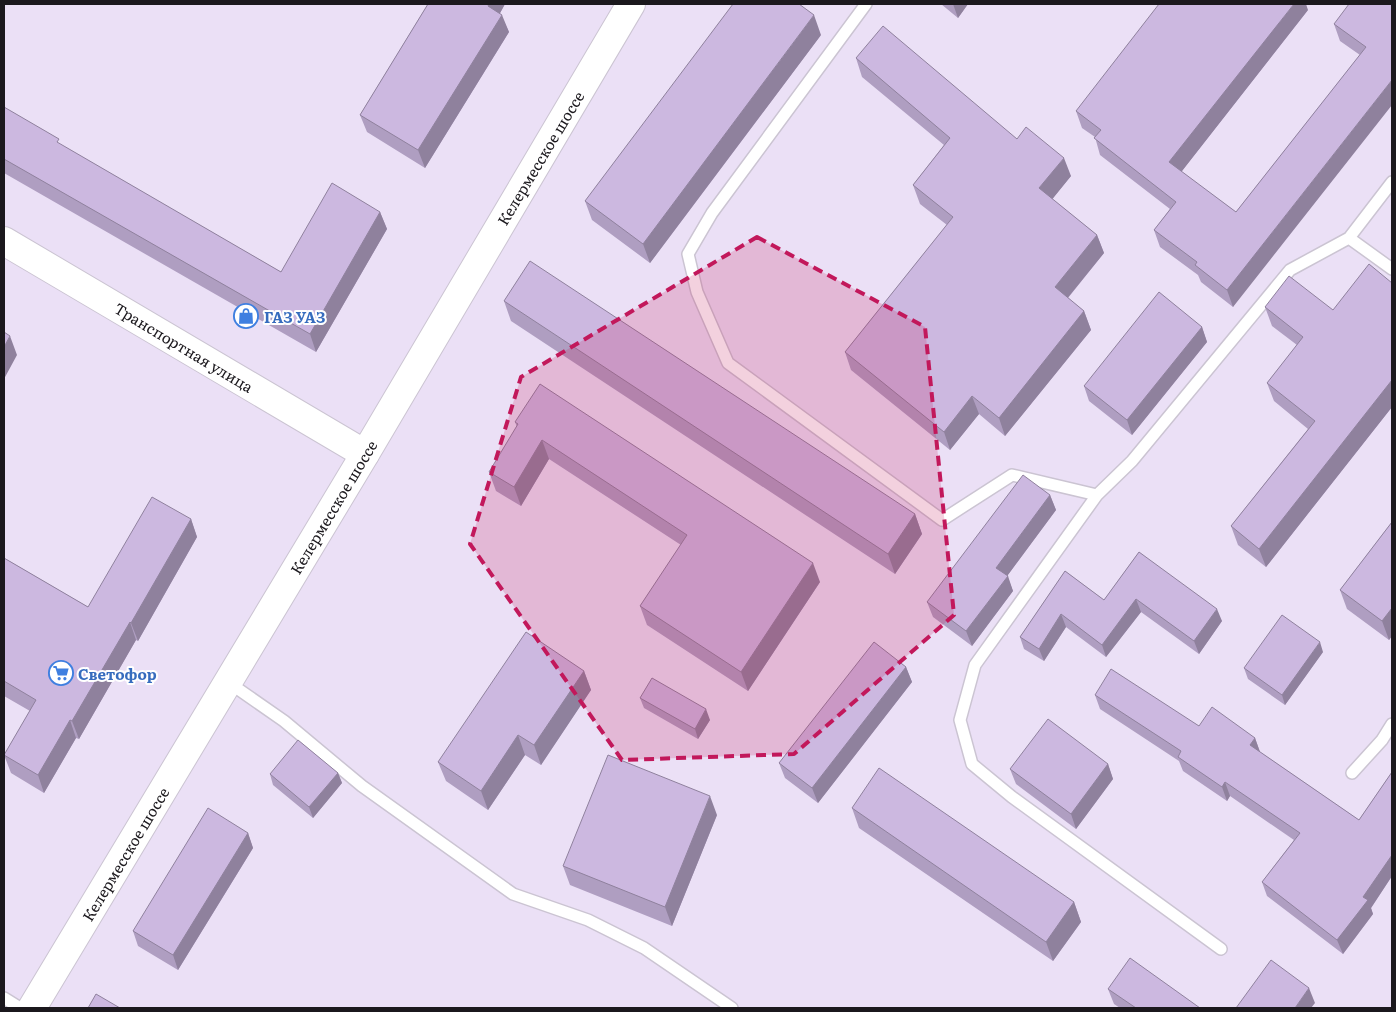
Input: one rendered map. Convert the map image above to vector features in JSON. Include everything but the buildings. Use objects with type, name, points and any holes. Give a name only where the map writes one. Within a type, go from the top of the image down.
[{"type":"main road","name":"Келермесское шоссе","points":[[32,1008],[365,454],[631,4]]},
{"type":"main road","name":"Транспортная улица","points":[[4,241],[365,454]]},
{"type":"lane","points":[[866,4],[712,213],[688,254],[697,292],[728,363],[942,520],[1012,475],[1097,495]]},
{"type":"lane","points":[[1221,949],[1012,797],[972,764],[960,720],[975,665],[1097,495],[1132,461],[1290,270],[1349,238],[1392,182]]},
{"type":"lane","points":[[1349,238],[1392,269]]},
{"type":"lane","points":[[228,682],[284,721],[362,786],[513,894],[588,920],[644,948],[732,1008]]},
{"type":"lane","points":[[1352,773],[1382,740],[1392,724]]},
{"type":"lane","points":[[4,998],[20,1008]]},
{"type":"highlighted area","points":[[757,237],[925,327],[954,615],[794,754],[622,760],[470,544],[521,377]]},
{"type":"shaded area","points":[[4,4],[1392,4],[1392,1008],[4,1008]]},
{"type":"place","name":"ГАЗ УАЗ","points":[[246,316]]},
{"type":"place","name":"Светофор","points":[[61,673]]}]
